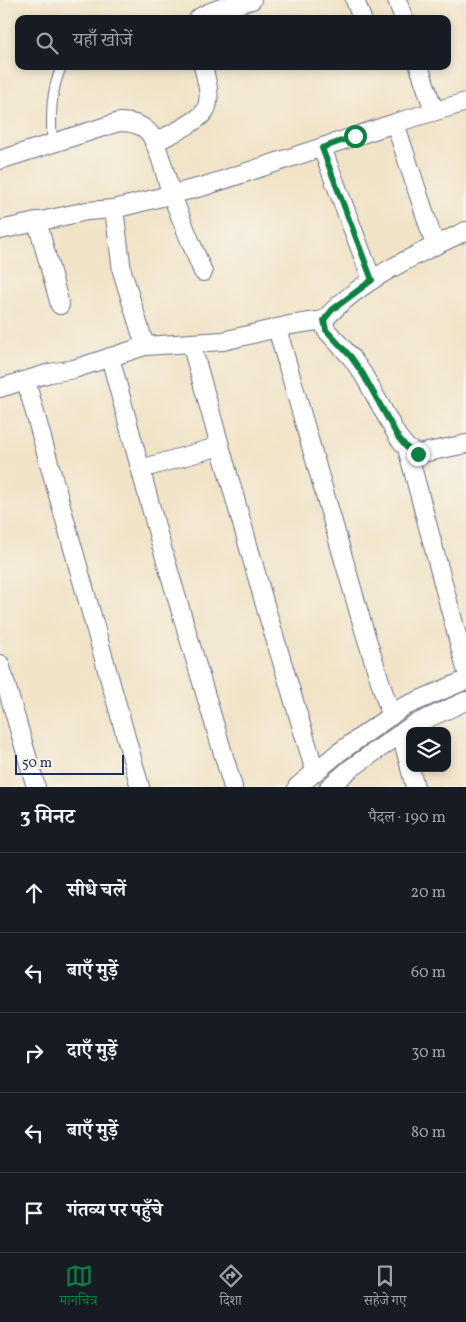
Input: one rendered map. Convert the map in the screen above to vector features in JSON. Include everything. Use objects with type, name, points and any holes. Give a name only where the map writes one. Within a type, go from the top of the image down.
[{"type":"street","points":[[203,15],[252,0]]},
{"type":"street","points":[[355,0],[361,15]]},
{"type":"street","points":[[397,0],[403,15]]},
{"type":"street","points":[[154,143],[200,117],[206,108],[208,98],[204,70]]},
{"type":"street","points":[[420,70],[434,111]]},
{"type":"street","points":[[0,230],[172,195],[205,186],[395,123],[466,103]]},
{"type":"street","points":[[0,160],[119,122],[129,122],[142,127],[150,134],[154,143],[202,272]]},
{"type":"street","points":[[395,123],[435,245]]},
{"type":"street","points":[[322,148],[372,280]]},
{"type":"street","points":[[114,208],[122,271],[145,346]]},
{"type":"street","points":[[37,221],[60,305]]},
{"type":"street","points":[[0,388],[50,373],[74,369],[145,346],[223,341],[277,328],[324,320],[332,310],[372,280],[435,245],[466,231]]},
{"type":"street","points":[[324,320],[326,330],[355,363],[398,437],[407,448],[418,454],[466,444]]},
{"type":"street","points":[[277,328],[364,630],[391,716]]},
{"type":"street","points":[[191,343],[267,612],[316,771]]},
{"type":"street","points":[[110,357],[163,551],[233,787]]},
{"type":"street","points":[[26,381],[140,787]]},
{"type":"street","points":[[141,469],[220,446]]},
{"type":"street","points":[[407,448],[466,669]]},
{"type":"street","points":[[0,664],[36,787]]},
{"type":"street","points":[[296,787],[338,753],[403,708],[466,680]]},
{"type":"street","points":[[330,786],[350,769],[413,726],[466,701]]},
{"type":"street","points":[[402,734],[406,750]]},
{"type":"street","points":[[411,772],[415,787]]},
{"type":"lane","points":[[52,143],[51,112],[54,90],[61,70]]},
{"type":"route","points":[[355,136],[322,148],[372,280],[332,310],[324,320],[326,330],[351,357],[363,374],[398,437],[407,448],[418,454]]}]
